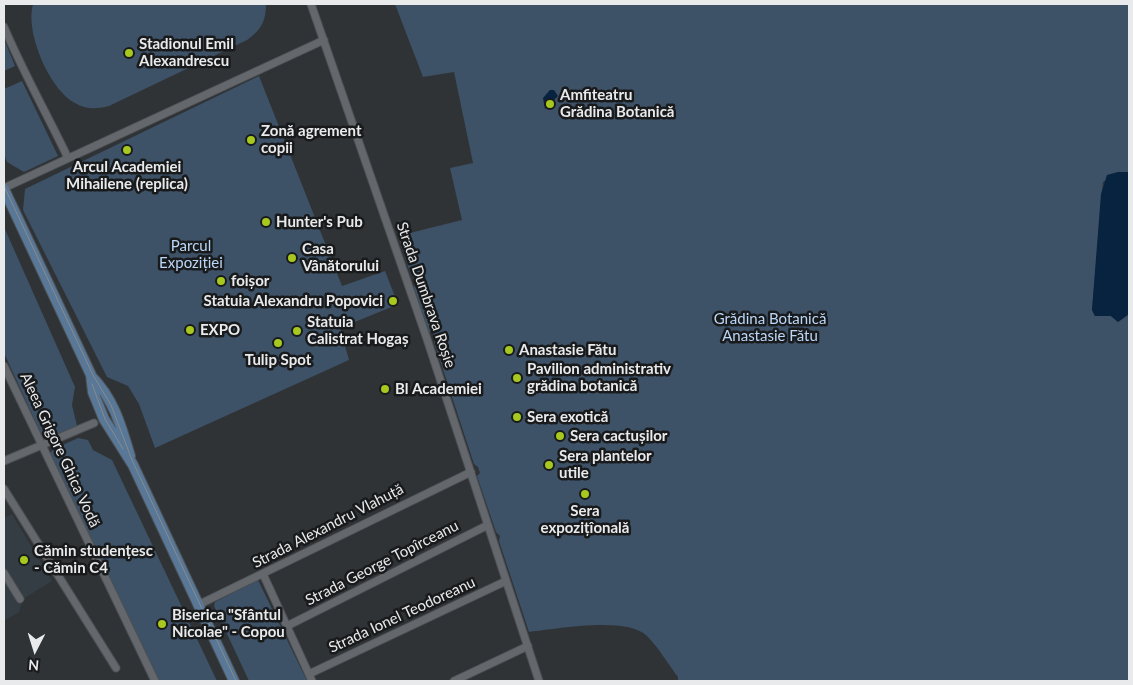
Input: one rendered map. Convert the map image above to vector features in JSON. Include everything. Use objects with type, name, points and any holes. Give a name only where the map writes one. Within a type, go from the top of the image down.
[{"type":"main road","points":[[4,189],[91,375],[111,400],[118,415],[133,465],[234,681]]},
{"type":"main road","points":[[91,375],[101,413],[110,432],[133,465]]},
{"type":"street","name":"Strada Dumbrava Roșie","points":[[312,4],[471,472],[538,681]]},
{"type":"street","points":[[4,28],[22,71],[38,95],[68,158]]},
{"type":"street","points":[[4,189],[324,40]]},
{"type":"street","name":"Aleea Grigore Ghica Vodă","points":[[4,366],[155,681]]},
{"type":"street","points":[[4,461],[94,423]]},
{"type":"street","name":"Strada Alexandru Vlahuță","points":[[198,605],[471,472]]},
{"type":"street","points":[[4,489],[116,668]]},
{"type":"street","name":"Strada George Topîrceanu","points":[[287,626],[488,525]]},
{"type":"street","points":[[4,573],[20,599]]},
{"type":"street","points":[[264,574],[312,681]]},
{"type":"street","name":"Strada Ionel Teodoreanu","points":[[308,674],[506,581]]},
{"type":"street","points":[[454,681],[528,646]]},
{"type":"shaded area","points":[[550,90],[554,90],[558,96],[545,109],[543,98]]},
{"type":"shaded area","points":[[1129,172],[1129,314],[1118,322],[1111,316],[1095,316],[1092,310],[1101,194],[1107,175]]},
{"type":"shaded area","points":[[12,514],[52,581],[23,599],[19,612],[4,621],[4,518]]},
{"type":"green space","name":"Stadionul Emil Alexandrescu","points":[[33,4],[266,4],[262,25],[247,40],[109,106],[92,108],[83,107],[65,96],[48,73],[36,44],[31,16]]},
{"type":"green space","name":"Grădina Botanică Anastasie Fătu","points":[[395,4],[1129,4],[1129,172],[1118,172],[1103,182],[1092,310],[1095,316],[1111,316],[1118,322],[1129,314],[1129,681],[678,681],[678,677],[656,646],[647,636],[637,630],[608,625],[591,625],[529,632],[499,541],[500,536],[496,532],[477,476],[480,473],[478,467],[474,464],[434,342],[436,341],[433,332],[429,332],[414,288],[416,280],[411,275],[398,236],[462,220],[450,168],[473,163],[454,72],[423,77]]},
{"type":"green space","points":[[4,39],[15,66],[4,71]]},
{"type":"green space","name":"Parcul Expoziției","points":[[259,76],[342,286],[385,271],[396,299],[394,306],[340,328],[349,360],[155,448],[139,404],[128,386],[107,377],[23,210],[25,189]]},
{"type":"green space","points":[[22,81],[58,156],[24,172],[7,162],[4,154],[4,89]]},
{"type":"green space","points":[[4,227],[75,387],[72,405],[77,426],[44,440],[4,353]]},
{"type":"green space","points":[[78,438],[88,440],[93,450],[112,460],[217,681],[158,681],[50,453],[54,449]]},
{"type":"green space","points":[[258,580],[307,681],[249,681],[214,606],[215,602]]},
{"type":"tram line","points":[[4,186],[93,375],[111,405],[132,460],[236,681]]},
{"type":"tram line","points":[[92,384],[105,419],[123,449]]},
{"type":"place","name":"Stadionul Emil Alexandrescu","points":[[129,53]]},
{"type":"place","name":"Amfiteatru Grădina Botanică","points":[[550,104]]},
{"type":"place","name":"Zonă agrement copii","points":[[251,140]]},
{"type":"place","name":"Arcul Academiei Mihailene (replica)","points":[[127,150]]},
{"type":"place","name":"Hunter's Pub","points":[[266,222]]},
{"type":"place","name":"Casa Vânătorului","points":[[292,258]]},
{"type":"place","name":"foișor","points":[[221,281]]},
{"type":"place","name":"Statuia Alexandru Popovici","points":[[393,301]]},
{"type":"place","name":"EXPO","points":[[190,330]]},
{"type":"place","name":"Statuia Calistrat Hogaș","points":[[297,331]]},
{"type":"place","name":"Tulip Spot","points":[[278,343]]},
{"type":"place","name":"Anastasie Fătu","points":[[509,350]]},
{"type":"place","name":"Pavilion administrativ grădina botanică","points":[[517,378]]},
{"type":"place","name":"Bl Academiei","points":[[385,389]]},
{"type":"place","name":"Sera exotică","points":[[517,417]]},
{"type":"place","name":"Sera cactușilor","points":[[560,436]]},
{"type":"place","name":"Sera plantelor utile","points":[[549,465]]},
{"type":"place","name":"Sera expozițîonală","points":[[585,494]]},
{"type":"place","name":"Cămin studențesc - Cămin C4","points":[[24,560]]},
{"type":"place","name":"Biserica \"Sfântul Nicolae\" - Copou","points":[[162,624]]}]
